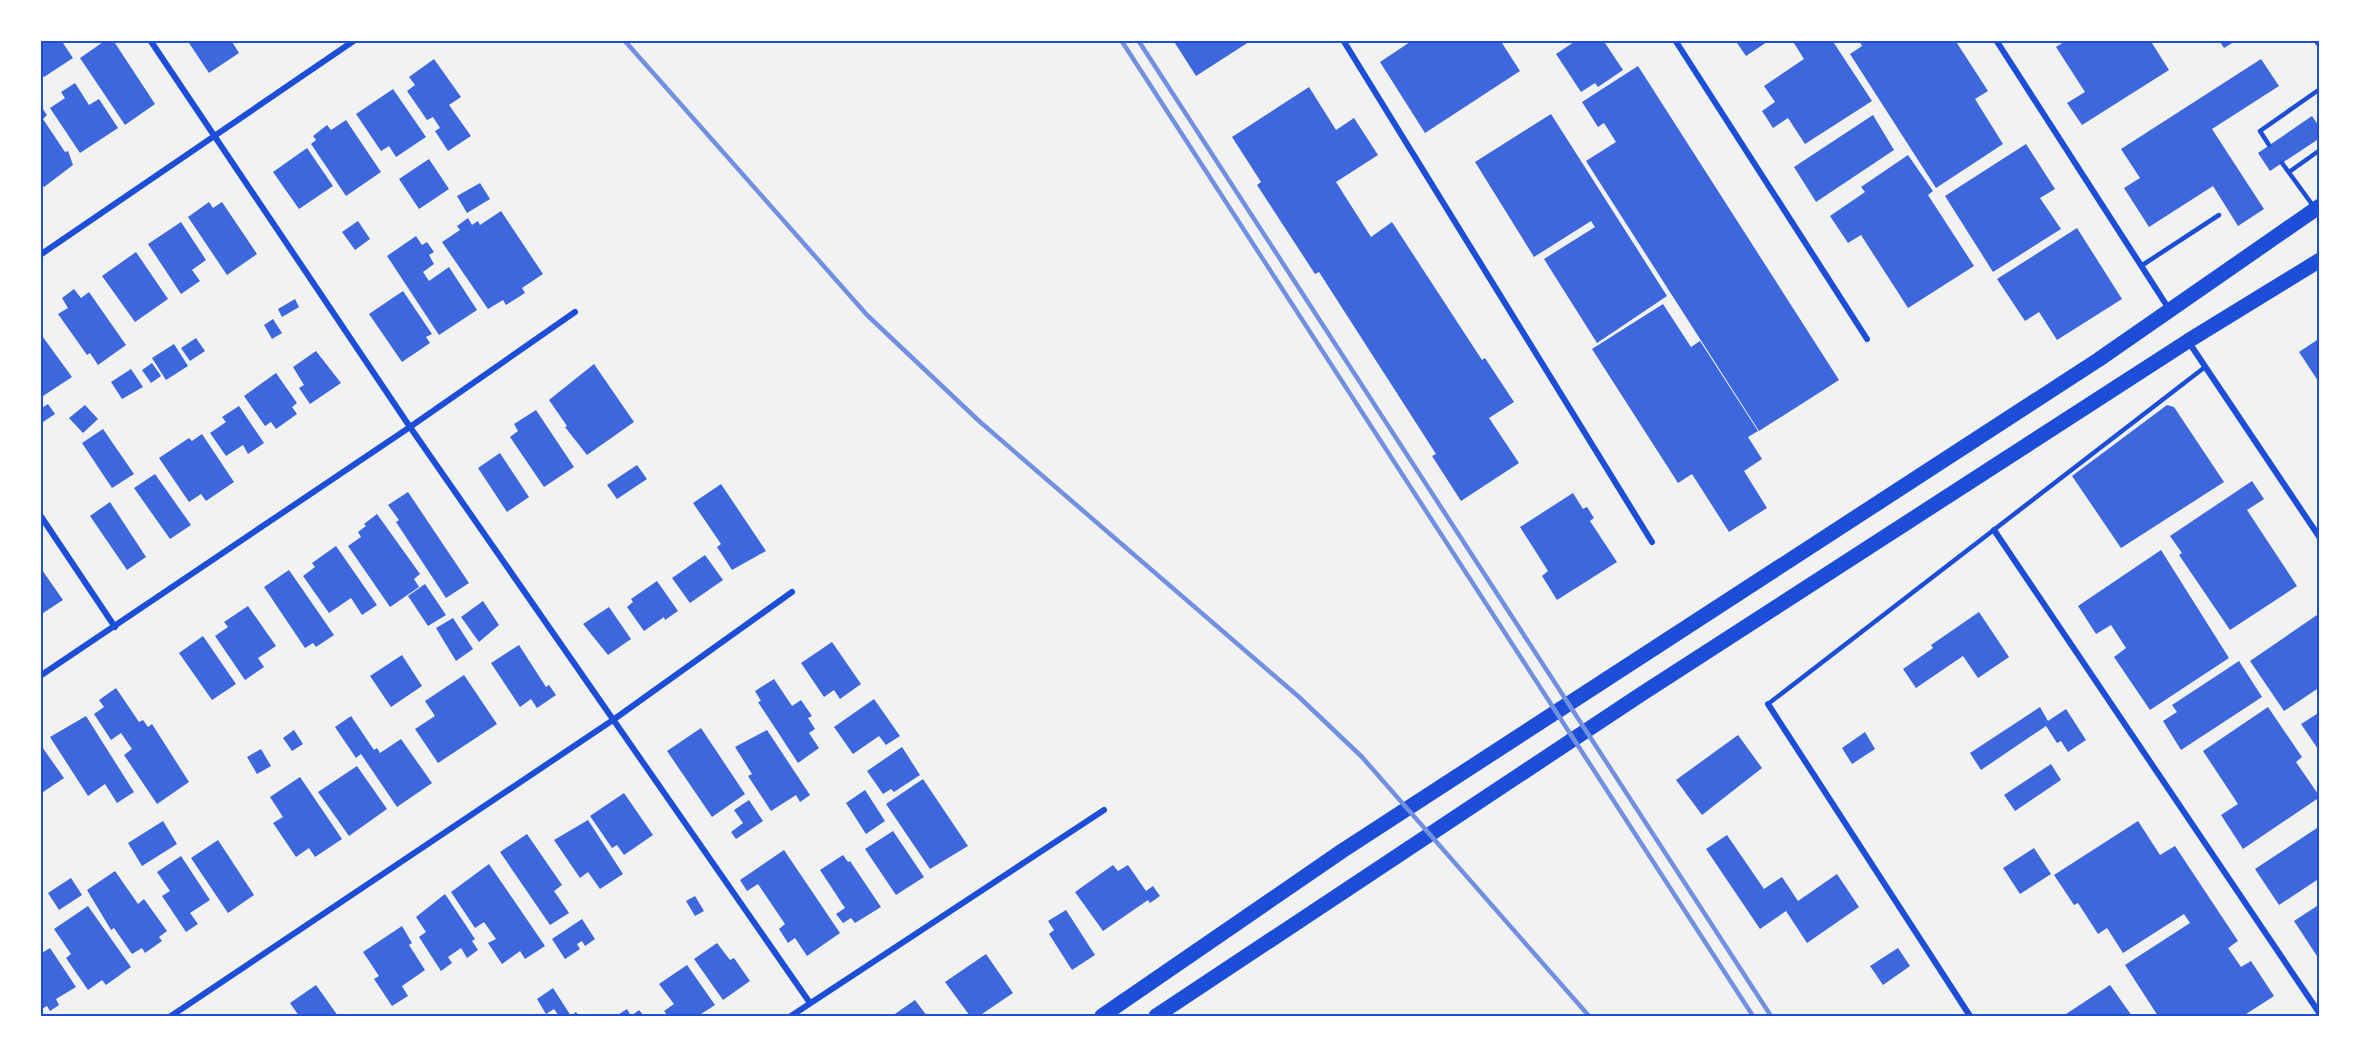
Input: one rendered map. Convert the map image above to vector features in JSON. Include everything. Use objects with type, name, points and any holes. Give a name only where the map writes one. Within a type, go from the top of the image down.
[{"type":"main road","points":[[1102,1017],[1342,852],[2098,360],[2317,208]]},
{"type":"main road","points":[[1156,1017],[1640,694],[2188,341],[2319,260]]},
{"type":"street","points":[[150,40],[410,427],[810,1003]]},
{"type":"street","points":[[40,255],[355,40]]},
{"type":"street","points":[[1342,40],[1652,542]]},
{"type":"street","points":[[1675,40],[1867,339]]},
{"type":"street","points":[[1996,40],[2169,309]]},
{"type":"street","points":[[40,676],[410,427],[575,312]]},
{"type":"street","points":[[2188,341],[2319,538]]},
{"type":"street","points":[[40,515],[115,627]]},
{"type":"street","points":[[1994,530],[2319,1014]]},
{"type":"street","points":[[171,1017],[613,720],[792,592]]},
{"type":"street","points":[[1768,704],[1970,1017]]},
{"type":"street","points":[[791,1017],[1104,810]]},
{"type":"lane","points":[[2270,145],[2260,131],[2319,89]]},
{"type":"lane","points":[[2289,172],[2319,150]]},
{"type":"lane","points":[[2282,163],[2317,208]]},
{"type":"lane","points":[[2141,266],[2219,215]]},
{"type":"lane","points":[[1768,704],[2205,367]]},
{"type":"building","points":[[44,40],[61,40],[73,58],[44,77],[40,72],[40,43]]},
{"type":"building","points":[[106,40],[113,40],[155,104],[125,125],[80,58]]},
{"type":"building","points":[[187,40],[231,40],[239,53],[209,73]]},
{"type":"building","points":[[1173,40],[1252,40],[1196,76]]},
{"type":"building","points":[[1413,40],[1500,40],[1520,71],[1425,133],[1380,62]]},
{"type":"building","points":[[1577,40],[1603,40],[1623,70],[1598,87],[1595,83],[1581,92],[1556,54]]},
{"type":"building","points":[[1735,40],[1770,40],[1746,56]]},
{"type":"building","points":[[1792,40],[1832,40],[1872,101],[1805,144],[1788,118],[1773,128],[1762,111],[1775,102],[1764,86],[1804,59]]},
{"type":"building","points":[[1859,40],[1955,40],[1988,91],[1975,99],[2003,144],[1936,188],[1850,54],[1862,46]]},
{"type":"building","points":[[2067,40],[2150,40],[2169,70],[2082,125],[2067,103],[2085,92],[2056,47]]},
{"type":"building","points":[[2219,40],[2237,40],[2224,48]]},
{"type":"building","points":[[434,59],[461,97],[449,105],[471,136],[448,151],[435,131],[440,128],[433,117],[427,120],[407,91],[415,85],[409,77]]},
{"type":"building","points":[[2261,59],[2279,86],[2212,129],[2264,209],[2238,226],[2213,186],[2149,227],[2124,188],[2140,178],[2121,149]]},
{"type":"building","points":[[1638,66],[1839,380],[1759,431],[1586,161],[1616,142],[1604,123],[1598,127],[1582,102]]},
{"type":"building","points":[[75,83],[89,105],[99,99],[118,128],[80,153],[50,108],[65,98],[61,92]]},
{"type":"building","points":[[1309,87],[1336,130],[1354,118],[1378,155],[1336,182],[1371,237],[1392,222],[1482,360],[1485,358],[1514,402],[1489,418],[1519,463],[1461,501],[1432,456],[1436,454],[1319,272],[1315,274],[1257,185],[1261,182],[1232,137]]},
{"type":"building","points":[[393,89],[426,137],[396,157],[389,146],[381,151],[356,114]]},
{"type":"building","points":[[40,105],[47,115],[43,119],[65,152],[68,151],[73,165],[44,187],[40,182]]},
{"type":"building","points":[[1551,114],[1667,296],[1597,343],[1544,259],[1595,227],[1591,221],[1534,257],[1475,162]]},
{"type":"building","points":[[1873,115],[1894,150],[1816,202],[1794,167]]},
{"type":"building","points":[[2312,116],[2320,128],[2320,138],[2270,171],[2258,153]]},
{"type":"building","points":[[346,120],[381,172],[346,196],[311,144],[316,140],[313,136],[327,125],[331,130]]},
{"type":"building","points":[[2026,144],[2055,189],[2040,198],[2061,229],[1993,272],[1945,196]]},
{"type":"building","points":[[307,148],[333,186],[299,209],[273,172]]},
{"type":"building","points":[[1908,155],[1933,191],[1928,195],[1974,266],[1908,308],[1861,235],[1848,243],[1830,216],[1865,192],[1861,187]]},
{"type":"building","points":[[429,159],[449,189],[419,209],[399,179]]},
{"type":"building","points":[[480,183],[490,199],[467,213],[457,196]]},
{"type":"building","points":[[209,202],[213,208],[222,202],[257,254],[227,275],[188,217]]},
{"type":"building","points":[[501,211],[543,274],[522,288],[525,293],[506,305],[503,300],[488,309],[442,242],[460,230],[457,226],[468,218],[472,225],[478,221],[480,225]]},
{"type":"building","points":[[358,221],[370,239],[355,250],[342,232]]},
{"type":"building","points":[[181,222],[206,260],[192,270],[200,281],[181,294],[148,244]]},
{"type":"building","points":[[2077,228],[2122,299],[2057,340],[2039,312],[2025,321],[1997,279]]},
{"type":"building","points":[[416,236],[422,245],[427,242],[434,252],[429,255],[434,264],[423,272],[429,281],[449,267],[477,310],[439,335],[387,256]]},
{"type":"building","points":[[136,252],[168,299],[135,322],[102,276]]},
{"type":"building","points":[[74,289],[81,298],[89,292],[126,345],[98,365],[90,353],[87,355],[58,314],[68,308],[62,298]]},
{"type":"building","points":[[403,291],[432,334],[426,337],[430,343],[402,362],[369,314]]},
{"type":"building","points":[[295,299],[299,307],[282,317],[278,309]]},
{"type":"building","points":[[1663,304],[1691,347],[1700,341],[1758,431],[1748,437],[1762,459],[1744,471],[1767,508],[1729,532],[1692,474],[1678,483],[1592,349]]},
{"type":"building","points":[[273,319],[282,333],[272,339],[264,325]]},
{"type":"building","points":[[40,333],[72,377],[40,398]]},
{"type":"building","points":[[196,338],[205,351],[190,361],[181,348]]},
{"type":"building","points":[[2320,338],[2320,384],[2299,352]]},
{"type":"building","points":[[174,344],[188,366],[166,380],[152,358]]},
{"type":"building","points":[[316,351],[341,383],[310,404],[299,388],[304,385],[293,367]]},
{"type":"building","points":[[152,363],[161,376],[151,383],[142,370]]},
{"type":"building","points":[[594,364],[634,422],[587,455],[565,427],[567,426],[549,400]]},
{"type":"building","points":[[131,369],[143,387],[122,399],[111,382]]},
{"type":"building","points":[[276,373],[297,403],[292,407],[297,414],[276,429],[271,422],[265,426],[244,396]]},
{"type":"building","points":[[48,404],[55,414],[40,424],[40,409]]},
{"type":"building","points":[[85,405],[98,419],[83,433],[69,418]]},
{"type":"building","points":[[2167,405],[2174,407],[2224,482],[2121,548],[2072,476]]},
{"type":"building","points":[[239,406],[264,443],[248,454],[243,445],[226,456],[210,433],[226,422],[222,417]]},
{"type":"building","points":[[536,410],[574,467],[544,487],[510,437],[518,431],[514,424]]},
{"type":"building","points":[[103,429],[134,474],[112,488],[82,443]]},
{"type":"building","points":[[202,434],[234,482],[206,501],[201,494],[189,502],[159,458],[189,438],[192,441]]},
{"type":"building","points":[[500,453],[529,497],[507,512],[478,468]]},
{"type":"building","points":[[637,465],[647,479],[617,499],[607,485]]},
{"type":"building","points":[[155,474],[191,525],[170,539],[134,488]]},
{"type":"building","points":[[2252,481],[2264,499],[2247,510],[2297,586],[2230,630],[2179,555],[2182,553],[2170,536]]},
{"type":"building","points":[[721,484],[766,551],[732,570],[717,547],[721,544],[693,503]]},
{"type":"building","points":[[408,492],[469,583],[446,598],[396,522],[399,520],[388,505]]},
{"type":"building","points":[[1573,493],[1583,509],[1587,507],[1594,518],[1590,521],[1617,562],[1557,600],[1542,576],[1548,571],[1520,527]]},
{"type":"building","points":[[110,502],[146,557],[127,570],[90,516]]},
{"type":"building","points":[[377,514],[420,574],[414,579],[419,587],[390,607],[348,546],[361,537],[358,532]]},
{"type":"building","points":[[336,546],[377,605],[362,615],[351,598],[329,613],[303,576],[315,567],[312,563]]},
{"type":"building","points":[[2161,550],[2229,658],[2150,710],[2114,657],[2126,648],[2111,625],[2096,634],[2078,606]]},
{"type":"building","points":[[705,555],[723,580],[690,603],[672,578]]},
{"type":"building","points":[[40,567],[63,600],[40,615]]},
{"type":"building","points":[[289,570],[334,635],[316,647],[313,643],[305,648],[264,587]]},
{"type":"building","points":[[657,581],[678,611],[665,620],[664,617],[644,631],[627,607],[633,602],[631,599]]},
{"type":"building","points":[[425,584],[446,615],[428,626],[408,596]]},
{"type":"building","points":[[483,601],[499,625],[479,642],[461,617]]},
{"type":"building","points":[[248,606],[276,646],[258,658],[264,667],[245,680],[215,636],[228,627],[224,622]]},
{"type":"building","points":[[609,607],[631,639],[608,655],[583,624]]},
{"type":"building","points":[[1979,612],[2009,657],[1978,678],[1963,656],[1916,688],[1903,669],[1933,648],[1931,645]]},
{"type":"building","points":[[2320,613],[2320,687],[2284,711],[2250,661]]},
{"type":"building","points":[[453,618],[473,649],[456,661],[436,628]]},
{"type":"building","points":[[203,636],[236,684],[212,700],[179,653]]},
{"type":"building","points":[[832,642],[861,684],[840,699],[834,690],[824,697],[801,663]]},
{"type":"building","points":[[519,645],[546,687],[549,685],[556,695],[537,708],[531,699],[520,707],[491,663]]},
{"type":"building","points":[[402,655],[422,686],[391,707],[370,676]]},
{"type":"building","points":[[2239,661],[2262,697],[2181,750],[2163,721],[2177,712],[2172,705]]},
{"type":"building","points":[[464,675],[497,724],[438,763],[415,729],[435,716],[425,701]]},
{"type":"building","points":[[774,679],[792,706],[801,700],[812,716],[808,718],[815,729],[809,733],[819,748],[798,763],[758,702],[761,701],[755,691]]},
{"type":"building","points":[[116,688],[139,722],[143,720],[148,727],[152,724],[189,782],[157,804],[124,755],[132,749],[121,733],[111,740],[94,714],[104,707],[99,700]]},
{"type":"building","points":[[874,699],[900,736],[886,745],[879,736],[853,754],[834,727]]},
{"type":"building","points":[[2040,707],[2048,721],[2066,709],[2086,740],[2068,752],[2061,741],[2057,743],[2046,726],[1981,770],[1970,753]]},
{"type":"building","points":[[2268,707],[2302,757],[2296,762],[2320,797],[2243,849],[2221,815],[2238,804],[2203,751]]},
{"type":"building","points":[[2320,712],[2320,752],[2301,724]]},
{"type":"building","points":[[86,716],[134,792],[117,803],[105,784],[88,796],[50,737]]},
{"type":"building","points":[[351,716],[374,750],[377,748],[380,753],[401,739],[432,783],[397,807],[361,754],[356,758],[335,727]]},
{"type":"building","points":[[701,728],[745,794],[712,817],[667,751]]},
{"type":"building","points":[[294,730],[303,744],[292,751],[283,738]]},
{"type":"building","points":[[767,730],[810,795],[800,802],[796,795],[771,811],[748,776],[752,774],[735,747]]},
{"type":"building","points":[[1865,732],[1875,749],[1852,764],[1842,748]]},
{"type":"building","points":[[1738,735],[1762,768],[1702,815],[1676,780]]},
{"type":"building","points":[[40,744],[64,778],[40,794]]},
{"type":"building","points":[[902,747],[920,775],[894,792],[891,789],[883,794],[867,771]]},
{"type":"building","points":[[261,749],[271,766],[257,774],[247,757]]},
{"type":"building","points":[[2051,764],[2061,780],[2015,811],[2004,795]]},
{"type":"building","points":[[357,766],[387,809],[349,836],[318,792]]},
{"type":"building","points":[[300,777],[342,839],[315,857],[309,848],[296,857],[273,823],[283,817],[270,797]]},
{"type":"building","points":[[923,779],[968,846],[930,869],[886,804]]},
{"type":"building","points":[[865,790],[885,821],[866,834],[846,803]]},
{"type":"building","points":[[624,793],[653,835],[624,855],[617,845],[612,848],[590,816]]},
{"type":"building","points":[[749,800],[763,821],[736,839],[731,832],[743,823],[734,810]]},
{"type":"building","points":[[588,820],[623,874],[600,889],[588,872],[580,878],[554,840]]},
{"type":"building","points":[[163,821],[177,844],[142,866],[128,843]]},
{"type":"building","points":[[2138,821],[2160,855],[2175,846],[2238,941],[2228,948],[2241,967],[2251,961],[2274,996],[2243,1016],[2158,1016],[2125,965],[2190,923],[2184,914],[2123,953],[2107,928],[2098,934],[2078,903],[2074,905],[2054,875]]},
{"type":"building","points":[[2320,826],[2320,878],[2279,905],[2255,869]]},
{"type":"building","points":[[893,831],[924,877],[896,895],[865,849]]},
{"type":"building","points":[[527,834],[562,885],[554,891],[569,913],[550,925],[500,852]]},
{"type":"building","points":[[1727,835],[1764,889],[1782,877],[1798,901],[1837,874],[1859,907],[1807,943],[1786,911],[1760,929],[1706,849]]},
{"type":"building","points":[[218,840],[254,895],[228,913],[191,858]]},
{"type":"building","points":[[2034,848],[2051,874],[2020,894],[2003,868]]},
{"type":"building","points":[[784,850],[840,933],[807,956],[795,938],[788,943],[779,929],[785,924],[758,884],[747,891],[740,880]]},
{"type":"building","points":[[843,855],[848,862],[850,861],[881,907],[855,923],[851,918],[843,923],[836,914],[845,908],[820,870]]},
{"type":"building","points":[[181,856],[210,900],[190,913],[198,924],[186,932],[162,896],[170,891],[157,872]]},
{"type":"building","points":[[489,864],[545,946],[525,959],[520,951],[502,964],[488,943],[496,939],[484,922],[475,928],[451,892]]},
{"type":"building","points":[[1113,865],[1118,871],[1128,865],[1146,891],[1153,886],[1160,896],[1150,903],[1148,900],[1103,931],[1075,892]]},
{"type":"building","points":[[115,871],[138,904],[144,899],[167,931],[159,937],[162,941],[145,953],[142,948],[132,954],[114,928],[111,930],[87,890]]},
{"type":"building","points":[[71,878],[82,895],[59,910],[48,893]]},
{"type":"building","points":[[445,894],[475,939],[472,941],[478,950],[467,958],[461,948],[448,957],[452,963],[441,971],[419,937],[426,932],[416,917]]},
{"type":"building","points":[[695,896],[704,911],[695,916],[686,901]]},
{"type":"building","points":[[2320,904],[2320,955],[2317,956],[2294,921]]},
{"type":"building","points":[[88,906],[131,967],[106,985],[102,980],[88,990],[66,958],[71,954],[54,929]]},
{"type":"building","points":[[1066,910],[1095,955],[1072,970],[1049,934],[1054,930],[1048,921]]},
{"type":"building","points":[[582,919],[595,939],[585,946],[582,941],[577,944],[580,949],[565,959],[552,939]]},
{"type":"building","points":[[402,926],[412,943],[409,945],[425,970],[402,986],[408,996],[392,1006],[374,979],[379,976],[363,952]]},
{"type":"building","points":[[717,943],[730,960],[734,958],[750,981],[723,1000],[694,959]]},
{"type":"building","points":[[50,948],[76,987],[56,999],[59,1005],[50,1011],[47,1006],[40,1010],[40,954]]},
{"type":"building","points":[[1898,948],[1910,966],[1883,985],[1870,966]]},
{"type":"building","points":[[986,954],[1013,993],[979,1016],[970,1016],[945,982]]},
{"type":"building","points":[[687,965],[715,1005],[698,1016],[668,1016],[664,1011],[674,1004],[659,984]]},
{"type":"building","points":[[316,985],[338,1016],[299,1016],[290,1003]]},
{"type":"building","points":[[2110,985],[2132,1016],[2063,1016]]},
{"type":"building","points":[[553,988],[571,1016],[559,1016],[554,1009],[546,1014],[537,999]]},
{"type":"building","points":[[915,1000],[927,1016],[892,1016]]},
{"type":"building","points":[[627,1009],[631,1016],[616,1016]]},
{"type":"building","points":[[639,1010],[644,1016],[631,1016]]},
{"type":"railway","points":[[624,40],[867,315],[979,421],[1299,697],[1362,757],[1589,1016]]},
{"type":"railway","points":[[1121,40],[1753,1016]]},
{"type":"railway","points":[[1138,40],[1771,1016]]}]
